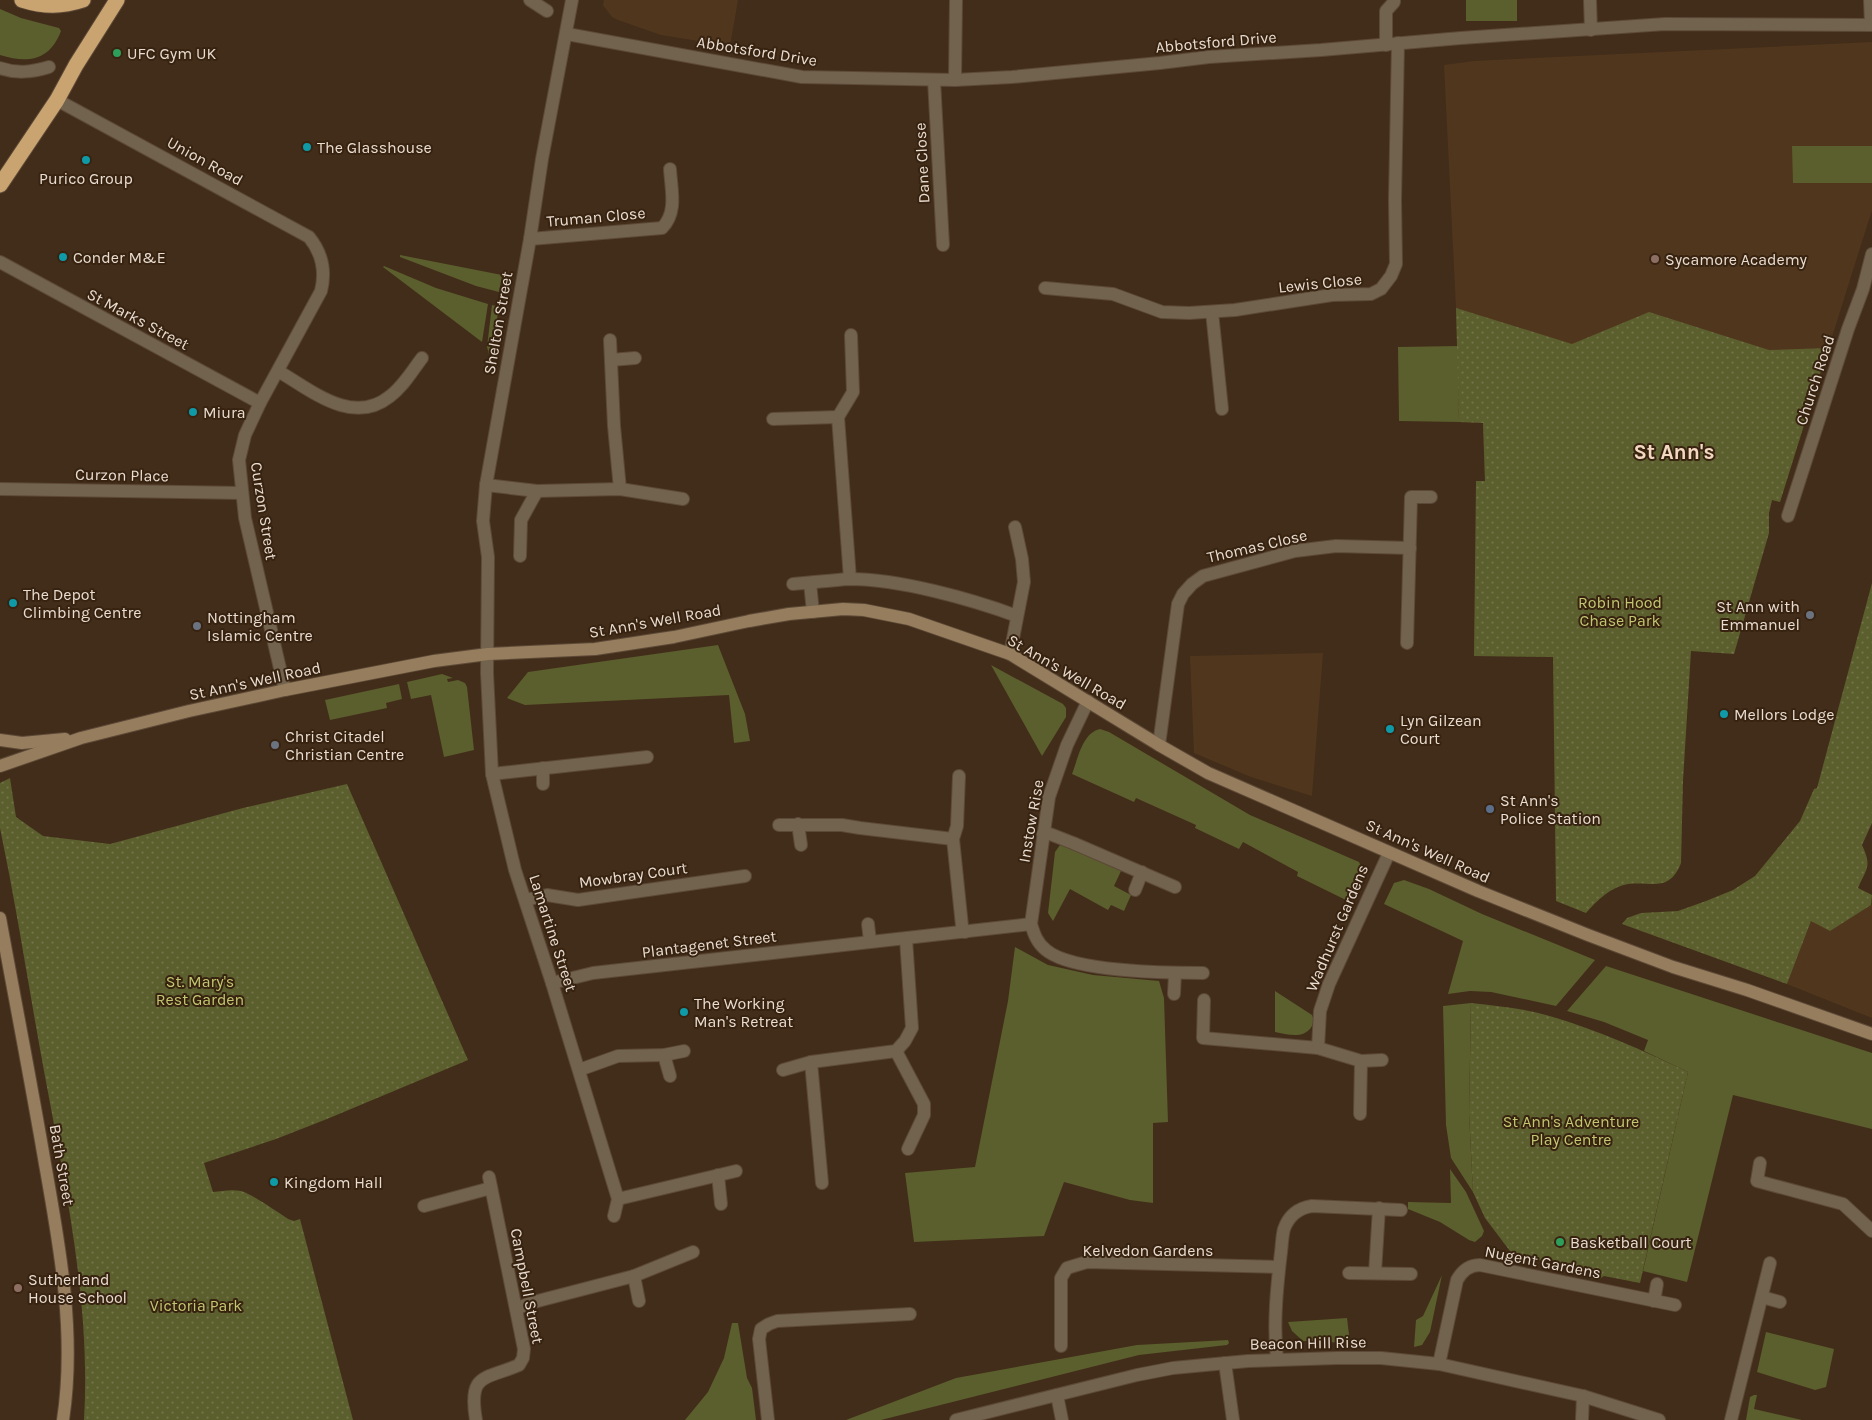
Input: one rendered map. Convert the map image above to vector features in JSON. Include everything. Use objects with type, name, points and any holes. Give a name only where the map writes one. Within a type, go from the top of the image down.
[{"type":"highway","points":[[22,0],[53,6],[67,5],[83,0]]},
{"type":"highway","points":[[0,184],[57,100],[76,65],[117,0]]},
{"type":"street","points":[[530,0],[547,11]]},
{"type":"street","name":"Shelton Street","points":[[488,654],[488,557],[483,521],[486,485],[524,276],[542,159],[572,0]]},
{"type":"street","points":[[955,80],[956,0]]},
{"type":"street","name":"Lewis Close","points":[[1045,288],[1113,294],[1162,312],[1189,313],[1235,310],[1332,295],[1371,294],[1381,289],[1391,276],[1396,264],[1392,44],[1386,11],[1394,0]]},
{"type":"street","points":[[1590,0],[1591,30]]},
{"type":"street","points":[[1870,0],[1871,24]]},
{"type":"street","name":"Abbotsford Drive","points":[[567,34],[802,77],[955,80],[1160,64],[1209,57],[1665,24],[1871,24]]},
{"type":"street","points":[[0,68],[18,72],[33,72],[49,66]]},
{"type":"street","name":"Dane Close","points":[[934,80],[935,224],[943,245]]},
{"type":"street","name":"Union Road","points":[[57,100],[309,237],[317,249],[323,264]]},
{"type":"street","name":"Truman Close","points":[[530,239],[662,228],[669,221],[672,210],[670,169]]},
{"type":"street","name":"Church Road","points":[[1788,516],[1848,329],[1863,289],[1872,254]]},
{"type":"street","name":"St Marks Street","points":[[0,262],[260,403]]},
{"type":"street","name":"Curzon Street","points":[[284,690],[245,518],[238,460],[245,435],[260,403],[321,291],[324,279],[323,264]]},
{"type":"street","points":[[1212,312],[1222,409]]},
{"type":"street","points":[[850,579],[838,417],[853,392],[851,335]]},
{"type":"street","points":[[610,340],[620,489]]},
{"type":"street","points":[[278,371],[334,403],[356,409],[367,408],[379,403],[394,393],[422,358]]},
{"type":"street","points":[[611,360],[635,358]]},
{"type":"street","points":[[772,419],[838,417]]},
{"type":"street","points":[[486,485],[537,491],[620,489],[683,499]]},
{"type":"street","name":"Curzon Place","points":[[0,489],[242,493]]},
{"type":"street","points":[[520,556],[521,520],[537,491]]},
{"type":"street","points":[[1407,643],[1411,497],[1431,497]]},
{"type":"street","points":[[1010,654],[1024,582],[1022,559],[1015,526]]},
{"type":"street","name":"Thomas Close","points":[[1159,745],[1178,604],[1183,594],[1198,579],[1250,562],[1295,551],[1336,546],[1410,548]]},
{"type":"street","points":[[793,584],[850,579],[906,586],[959,598],[1017,616]]},
{"type":"street","points":[[810,583],[813,612]]},
{"type":"street","name":"St Ann's Well Road","points":[[0,766],[81,738],[189,711],[284,690],[442,660],[488,654],[595,649],[674,637],[749,621],[813,612],[857,610],[893,616],[959,635],[1010,654],[1208,773],[1389,853],[1520,908],[1673,967],[1747,990],[1872,1034]]},
{"type":"street","name":"Lamartine Street","points":[[488,654],[492,774],[507,839],[618,1199]]},
{"type":"street","name":"Instow Rise","points":[[1031,924],[1049,797],[1057,770],[1088,701]]},
{"type":"street","name":"St Ann's Well Road","points":[[0,740],[22,743],[81,738]]},
{"type":"street","points":[[492,774],[647,757]]},
{"type":"street","points":[[542,768],[543,784]]},
{"type":"street","points":[[959,776],[957,826],[953,839],[962,926],[965,932]]},
{"type":"street","points":[[798,824],[801,845]]},
{"type":"street","points":[[779,825],[842,825],[860,835],[953,839]]},
{"type":"street","points":[[1043,834],[1050,834],[1065,840],[1175,887]]},
{"type":"street","name":"Wadhurst Gardens","points":[[1318,1048],[1320,1011],[1329,984],[1389,853]]},
{"type":"street","points":[[1135,890],[1142,872]]},
{"type":"street","name":"Mowbray Court","points":[[526,900],[547,895],[578,900],[744,876]]},
{"type":"street","name":"Bath Street","points":[[0,918],[59,1240],[68,1343],[67,1394],[63,1420]]},
{"type":"street","points":[[868,924],[870,941]]},
{"type":"street","points":[[1031,924],[1036,940],[1046,951],[1072,962],[1136,971],[1203,973]]},
{"type":"street","name":"Plantagenet Street","points":[[552,984],[593,973],[1031,924]]},
{"type":"street","points":[[783,1070],[811,1062],[896,1050],[905,1041],[912,1028],[906,939]]},
{"type":"street","points":[[1174,994],[1175,973]]},
{"type":"street","points":[[1204,1000],[1203,1038],[1318,1048],[1361,1061],[1382,1060]]},
{"type":"street","points":[[896,1050],[900,1062],[924,1104],[924,1115],[908,1149]]},
{"type":"street","points":[[579,1070],[618,1056],[664,1055],[684,1051]]},
{"type":"street","points":[[664,1055],[670,1076]]},
{"type":"street","points":[[1360,1114],[1361,1061]]},
{"type":"street","points":[[811,1062],[822,1183]]},
{"type":"street","points":[[1760,1163],[1757,1181],[1843,1204],[1872,1230]]},
{"type":"street","points":[[614,1216],[618,1199],[736,1171]]},
{"type":"street","points":[[718,1175],[721,1204]]},
{"type":"street","name":"Campbell Street","points":[[424,1206],[490,1183],[524,1349],[520,1365],[482,1379],[476,1386],[473,1396],[476,1420]]},
{"type":"street","points":[[1277,1359],[1279,1267],[1284,1229],[1294,1214],[1300,1209],[1312,1206],[1402,1210]]},
{"type":"street","points":[[1376,1273],[1379,1208]]},
{"type":"street","points":[[516,1309],[634,1276],[693,1252]]},
{"type":"street","name":"Kelvedon Gardens","points":[[1061,1346],[1061,1278],[1067,1268],[1088,1262],[1279,1267]]},
{"type":"street","points":[[1731,1420],[1770,1263]]},
{"type":"street","name":"Nugent Gardens","points":[[1439,1364],[1457,1280],[1461,1273],[1472,1265],[1480,1265],[1675,1305]]},
{"type":"street","points":[[1349,1273],[1411,1274]]},
{"type":"street","points":[[634,1276],[639,1301]]},
{"type":"street","points":[[1654,1301],[1657,1284]]},
{"type":"street","points":[[1762,1297],[1780,1302]]},
{"type":"street","points":[[768,1420],[760,1338],[761,1329],[777,1321],[910,1314]]},
{"type":"street","name":"Beacon Hill Rise","points":[[956,1420],[1137,1375],[1173,1368],[1277,1359],[1381,1358],[1439,1364],[1583,1396],[1659,1420]]},
{"type":"street","points":[[1225,1363],[1233,1420]]},
{"type":"street","points":[[1057,1395],[1062,1420]]},
{"type":"street","points":[[1582,1420],[1583,1396]]},
{"type":"shaded area","points":[[604,0],[738,0],[730,46],[661,35],[618,20],[612,17],[603,5]]},
{"type":"shaded area","name":"Sycamore Academy","points":[[1872,42],[1872,210],[1780,502],[1772,500],[1769,513],[1485,482],[1483,423],[1459,422],[1456,308],[1444,65],[1474,61]]},
{"type":"shaded area","points":[[1323,653],[1312,796],[1251,777],[1194,753],[1190,656]]},
{"type":"shaded area","points":[[1872,902],[1872,1018],[1787,984],[1811,921],[1871,905]]},
{"type":"green space","points":[[1466,0],[1517,0],[1517,21],[1466,21]]},
{"type":"green space","points":[[0,9],[21,18],[59,28],[61,31],[56,41],[45,54],[29,59],[10,58],[0,55]]},
{"type":"green space","points":[[1792,146],[1872,146],[1872,183],[1793,183]]},
{"type":"green space","points":[[400,255],[502,275],[499,292],[476,286],[400,257]]},
{"type":"green space","points":[[383,267],[436,288],[488,304],[482,342]]},
{"type":"green space","points":[[492,305],[499,307],[491,354],[489,354],[487,347]]},
{"type":"green space","name":"Robin Hood Chase Park","points":[[1456,308],[1572,344],[1649,312],[1769,350],[1828,348],[1780,502],[1772,500],[1769,513],[1769,533],[1734,654],[1691,651],[1683,781],[1681,863],[1671,879],[1659,884],[1637,883],[1616,888],[1595,903],[1586,913],[1556,901],[1553,657],[1474,656],[1476,481],[1485,481],[1483,423],[1459,422]]},
{"type":"green space","points":[[1458,346],[1459,422],[1399,421],[1398,347]]},
{"type":"green space","points":[[1872,583],[1872,823],[1862,845],[1868,863],[1858,888],[1872,895],[1871,905],[1830,931],[1811,921],[1787,984],[1622,924],[1627,918],[1641,913],[1678,911],[1733,890],[1755,876],[1800,821],[1814,789],[1817,788]]},
{"type":"green space","points":[[718,645],[745,714],[750,741],[734,743],[729,695],[525,705],[507,698],[528,672]]},
{"type":"green space","points":[[991,665],[1063,704],[1066,708],[1066,717],[1042,756]]},
{"type":"green space","points":[[442,674],[453,678],[447,679],[448,682],[458,680],[465,683],[467,687],[474,750],[444,757],[431,695],[411,699],[407,682]]},
{"type":"green space","points":[[399,684],[402,699],[386,703],[387,708],[330,720],[325,700]]},
{"type":"green space","points":[[1100,729],[1109,732],[1250,815],[1359,862],[1362,878],[1352,903],[1297,876],[1298,872],[1243,842],[1239,849],[1195,828],[1196,825],[1136,798],[1134,802],[1072,774],[1085,741],[1094,731]]},
{"type":"green space","name":"St. Mary's Rest Garden","points":[[10,778],[16,817],[43,836],[110,844],[243,808],[347,784],[468,1060],[276,1139],[204,1163],[213,1192],[241,1191],[258,1199],[288,1219],[294,1221],[300,1219],[353,1420],[84,1420],[84,1333],[68,1201],[0,828],[0,783]]},
{"type":"green space","points":[[1060,845],[1064,845],[1121,871],[1114,886],[1131,895],[1124,911],[1111,905],[1108,910],[1070,889],[1053,921],[1048,913],[1055,852]]},
{"type":"green space","points":[[1404,880],[1595,960],[1556,1006],[1491,992],[1470,991],[1448,994],[1463,941],[1384,904],[1394,883]]},
{"type":"green space","points":[[1015,947],[1048,965],[1093,975],[1159,981],[1164,998],[1168,1122],[1153,1123],[1153,1203],[1130,1200],[1064,1182],[1044,1236],[914,1242],[905,1173],[975,1167],[1008,1001]]},
{"type":"green space","points":[[1606,966],[1872,1053],[1872,1129],[1733,1095],[1687,1282],[1643,1271],[1688,1072],[1644,1051],[1648,1040],[1604,1022],[1567,1011]]},
{"type":"green space","points":[[1275,991],[1312,1015],[1313,1023],[1310,1030],[1299,1035],[1275,1032]]},
{"type":"green space","points":[[1471,1003],[1469,1113],[1473,1192],[1451,1158],[1446,1125],[1443,1006]]},
{"type":"green space","name":"St Ann's Adventure Play Centre","points":[[1471,1003],[1528,1011],[1565,1021],[1618,1040],[1688,1072],[1640,1283],[1604,1276],[1598,1280],[1588,1278],[1589,1270],[1513,1255],[1485,1218],[1473,1192],[1469,1113]]},
{"type":"green space","points":[[1450,1169],[1466,1192],[1484,1231],[1482,1236],[1475,1242],[1440,1222],[1408,1209],[1408,1202],[1451,1203]]},
{"type":"green space","points":[[1442,1275],[1430,1332],[1422,1345],[1414,1347],[1416,1320],[1423,1316]]},
{"type":"green space","points":[[1347,1318],[1350,1343],[1303,1341],[1292,1331],[1288,1322]]},
{"type":"green space","points":[[732,1323],[738,1323],[747,1378],[752,1388],[756,1420],[685,1420],[708,1392],[724,1358]]},
{"type":"green space","points":[[1766,1332],[1834,1349],[1826,1387],[1815,1390],[1757,1372]]},
{"type":"green space","points":[[1228,1340],[1229,1343],[1227,1345],[1139,1355],[881,1420],[846,1420],[956,1378],[1137,1345]]},
{"type":"green space","points":[[1757,1395],[1754,1409],[1802,1420],[1746,1420],[1750,1397]]},
{"type":"place","name":"UFC Gym UK","points":[[117,53]]},
{"type":"place","name":"The Glasshouse","points":[[307,147]]},
{"type":"place","name":"Purico Group","points":[[86,160]]},
{"type":"place","name":"Conder M&E","points":[[63,257]]},
{"type":"place","name":"Sycamore Academy","points":[[1655,259]]},
{"type":"place","name":"Miura","points":[[193,412]]},
{"type":"place","name":"The Depot Climbing Centre","points":[[13,603]]},
{"type":"place","name":"St Ann with Emmanuel","points":[[1810,615]]},
{"type":"place","name":"Nottingham Islamic Centre","points":[[197,626]]},
{"type":"place","name":"Mellors Lodge","points":[[1724,714]]},
{"type":"place","name":"Lyn Gilzean Court","points":[[1390,729]]},
{"type":"place","name":"Christ Citadel Christian Centre","points":[[275,745]]},
{"type":"place","name":"St Ann's Police Station","points":[[1490,809]]},
{"type":"place","name":"The Working Man's Retreat","points":[[684,1012]]},
{"type":"place","name":"Kingdom Hall","points":[[274,1182]]},
{"type":"place","name":"Basketball Court","points":[[1560,1242]]},
{"type":"place","name":"Sutherland House School","points":[[18,1288]]},
{"type":"district","name":"St Ann's","points":[[1674,452]]},
{"type":"park label","name":"Victoria Park","points":[[196,1305]]}]
